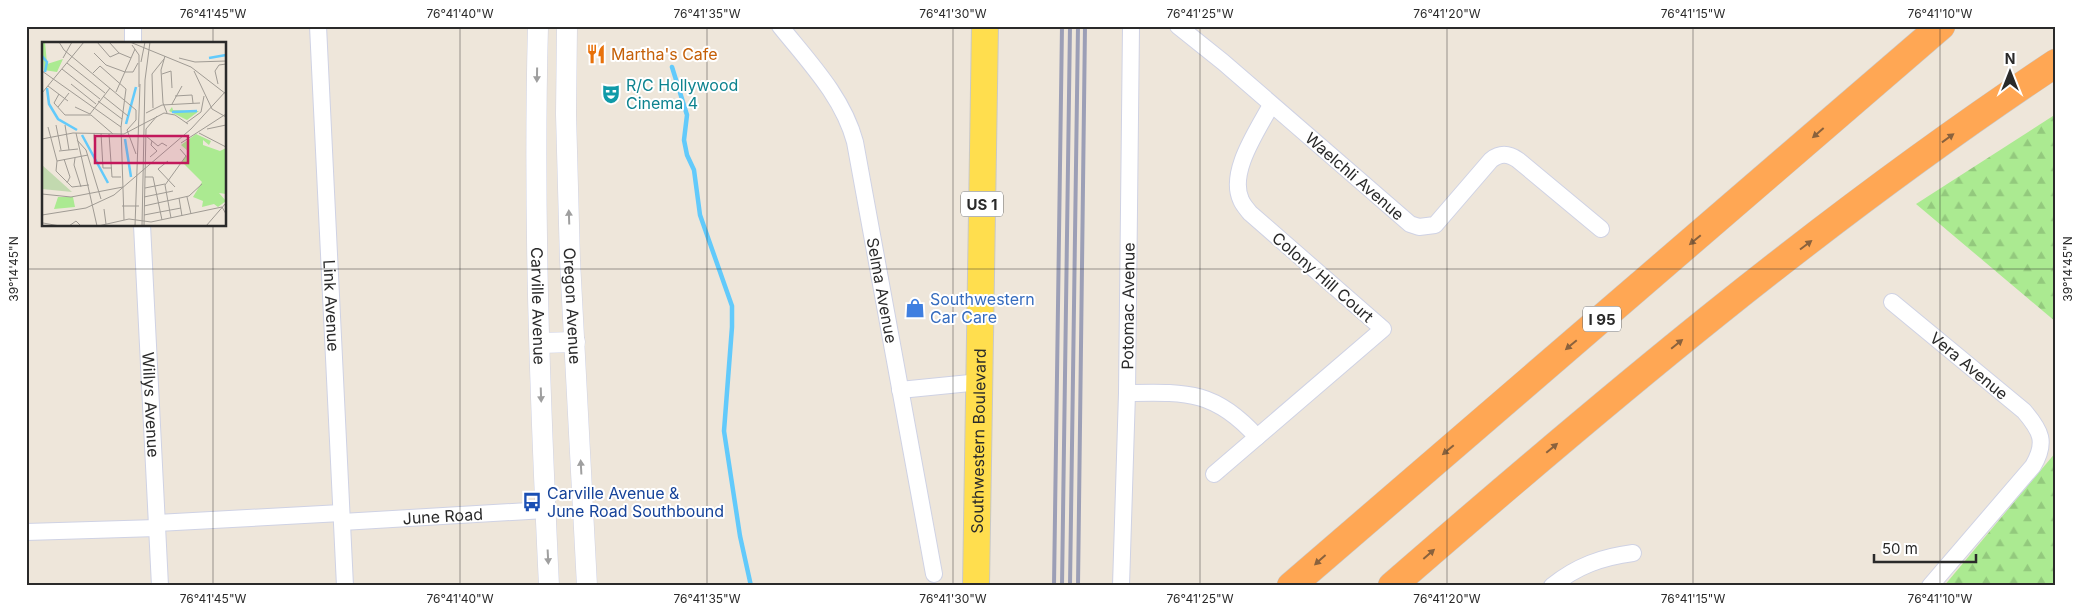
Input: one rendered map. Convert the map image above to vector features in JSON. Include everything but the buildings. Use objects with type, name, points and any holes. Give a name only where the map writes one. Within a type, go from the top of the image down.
[{"type":"highway","points":[[1855,102],[1931,26]]},
{"type":"highway","name":"I 95","points":[[1291,586],[1941,26]]},
{"type":"highway","points":[[1392,586],[1539,458],[1696,329],[1995,103],[2056,63]]},
{"type":"highway","points":[[1995,103],[2056,69]]},
{"type":"main road","name":"Southwestern Boulevard","points":[[976,586],[985,26]]},
{"type":"street","points":[[132,26],[133,42]]},
{"type":"street","name":"Link Avenue","points":[[318,26],[345,586]]},
{"type":"street","name":"Carville Avenue","points":[[538,26],[536,125],[537,263],[549,586]]},
{"type":"street","name":"Oregon Avenue","points":[[568,26],[566,114],[574,342],[587,586]]},
{"type":"street","name":"Selma Avenue","points":[[780,26],[839,102],[850,121],[934,574]]},
{"type":"street","name":"Potomac Avenue","points":[[1121,586],[1126,392],[1131,26]]},
{"type":"street","name":"Waelchli Avenue","points":[[1178,26],[1223,62],[1410,224],[1419,227],[1435,225],[1491,160],[1504,154],[1511,155],[1518,160],[1601,230]]},
{"type":"street","name":"Colony Hill Court","points":[[1214,474],[1383,329],[1250,213],[1241,201],[1238,180],[1240,166],[1271,105]]},
{"type":"street","name":"Willys Avenue","points":[[142,226],[160,586]]},
{"type":"street","name":"Vera Avenue","points":[[1892,302],[2024,411],[2040,433],[2042,443],[2039,456],[2033,466],[1930,586]]},
{"type":"street","points":[[540,343],[574,342]]},
{"type":"street","points":[[900,390],[980,382]]},
{"type":"street","points":[[1126,392],[1170,392],[1190,394],[1204,398],[1217,403],[1241,419],[1257,437]]},
{"type":"street","name":"June Road","points":[[26,532],[341,517],[545,510]]},
{"type":"street","points":[[1552,586],[1576,569],[1595,560],[1633,553]]},
{"type":"green space","points":[[2056,114],[2056,322],[1916,204]]},
{"type":"green space","points":[[2056,452],[2056,586],[1944,586]]},
{"type":"waterway","points":[[672,67],[687,115],[684,140],[687,155],[694,170],[700,215],[732,306],[724,431],[740,536],[751,586]]},
{"type":"railway","points":[[1054,586],[1062,26]]},
{"type":"railway","points":[[1062,586],[1070,26]]},
{"type":"railway","points":[[1070,586],[1078,26]]},
{"type":"railway","points":[[1078,586],[1085,26]]},
{"type":"place","name":"Martha's Cafe","points":[[596,54]]},
{"type":"place","name":"R/C Hollywood Cinema 4","points":[[611,94]]},
{"type":"place","name":"Southwestern Car Care","points":[[915,308]]},
{"type":"place","name":"Carville Avenue & June Road Southbound","points":[[532,502]]}]
